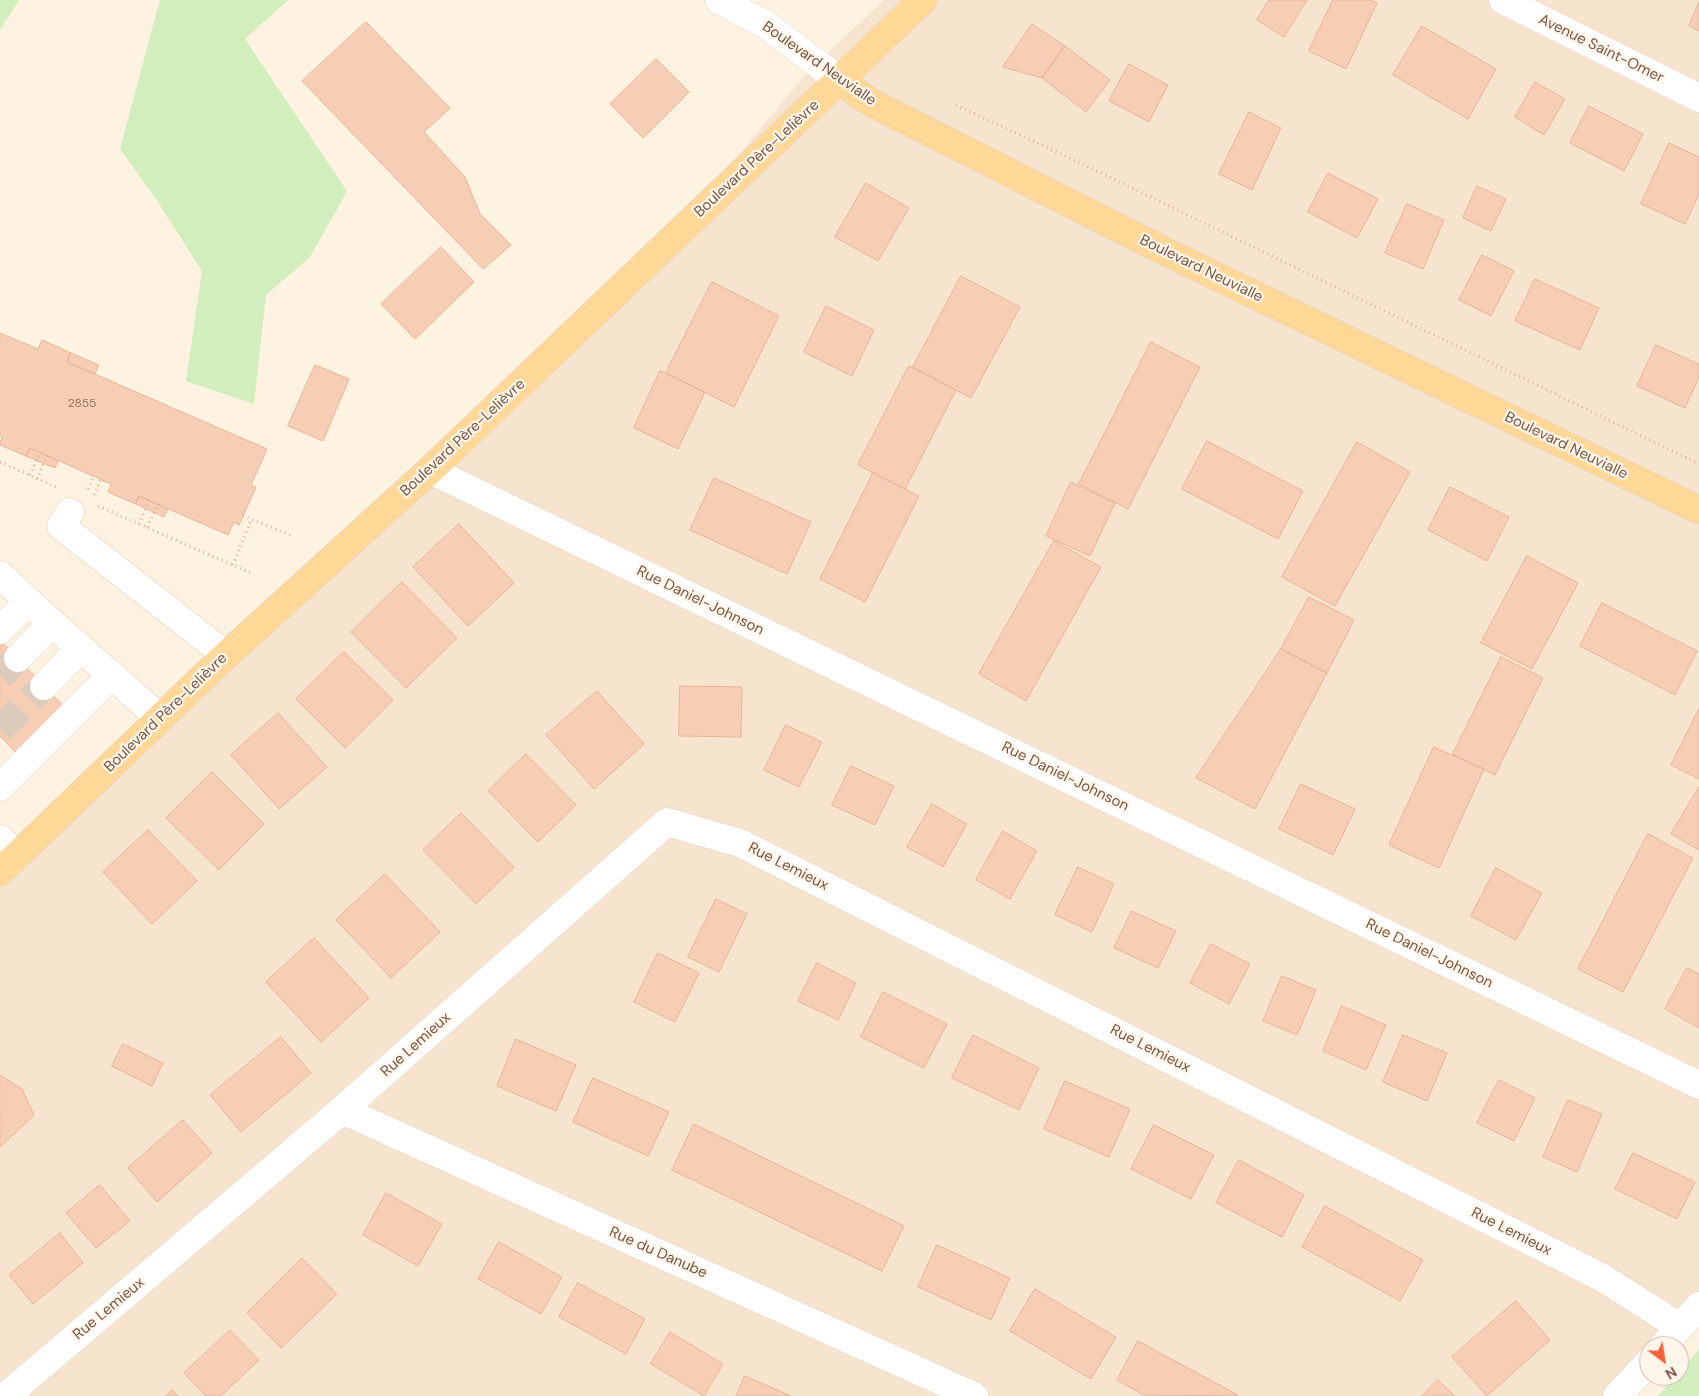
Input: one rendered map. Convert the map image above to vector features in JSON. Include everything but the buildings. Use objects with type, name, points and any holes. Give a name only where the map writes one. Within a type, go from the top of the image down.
[{"type":"main road","name":"Boulevard Père-Lelièvre","points":[[6,856],[160,718],[226,655],[430,470],[923,0]]},
{"type":"main road","name":"Boulevard Neuvialle","points":[[839,80],[872,103],[1166,252],[1699,510]]},
{"type":"street","name":"Boulevard Neuvialle","points":[[720,0],[765,24],[839,80]]},
{"type":"street","name":"Avenue Saint-Omer","points":[[1503,0],[1699,98]]},
{"type":"street","name":"Rue Daniel-Johnson","points":[[430,470],[1699,1085]]},
{"type":"street","points":[[65,501],[61,526],[226,655]]},
{"type":"street","points":[[0,575],[160,718]]},
{"type":"street","points":[[0,630],[29,601]]},
{"type":"street","points":[[18,658],[52,623]]},
{"type":"street","points":[[44,686],[81,648]]},
{"type":"street","points":[[0,787],[112,675]]},
{"type":"street","name":"Rue Lemieux","points":[[6,1396],[342,1110],[667,822],[740,843],[1603,1278],[1671,1336]]},
{"type":"street","name":"Rue du Danube","points":[[342,1110],[974,1396]]},
{"type":"street","points":[[1673,1336],[1699,1306]]},
{"type":"street","points":[[1617,1396],[1639,1373]]},
{"type":"path","points":[[956,106],[1093,168],[1699,464]]},
{"type":"path","points":[[30,475],[40,452]]},
{"type":"path","points":[[37,479],[47,456]]},
{"type":"path","points":[[0,462],[37,479],[65,501]]},
{"type":"path","points":[[101,480],[91,502],[253,574]]},
{"type":"path","points":[[138,524],[149,500]]},
{"type":"path","points":[[147,527],[158,504]]},
{"type":"path","points":[[243,516],[293,536]]},
{"type":"path","points":[[233,565],[251,520]]},
{"type":"shaded area","points":[[884,0],[1699,0],[1699,1306],[1672,1336],[1639,1336],[1639,1373],[1617,1396],[0,1396],[0,872],[652,258],[807,73]]},
{"type":"green space","points":[[0,0],[19,0],[0,30]]},
{"type":"green space","points":[[160,0],[288,0],[245,39],[347,191],[310,257],[266,295],[254,404],[186,381],[202,271],[154,196],[120,149]]},
{"type":"green space","points":[[1699,1349],[1699,1396],[1658,1396],[1666,1386],[1689,1386],[1689,1360]]},
{"type":"tunnel","points":[[0,676],[18,658]]},
{"type":"tunnel","points":[[0,729],[44,686]]}]
